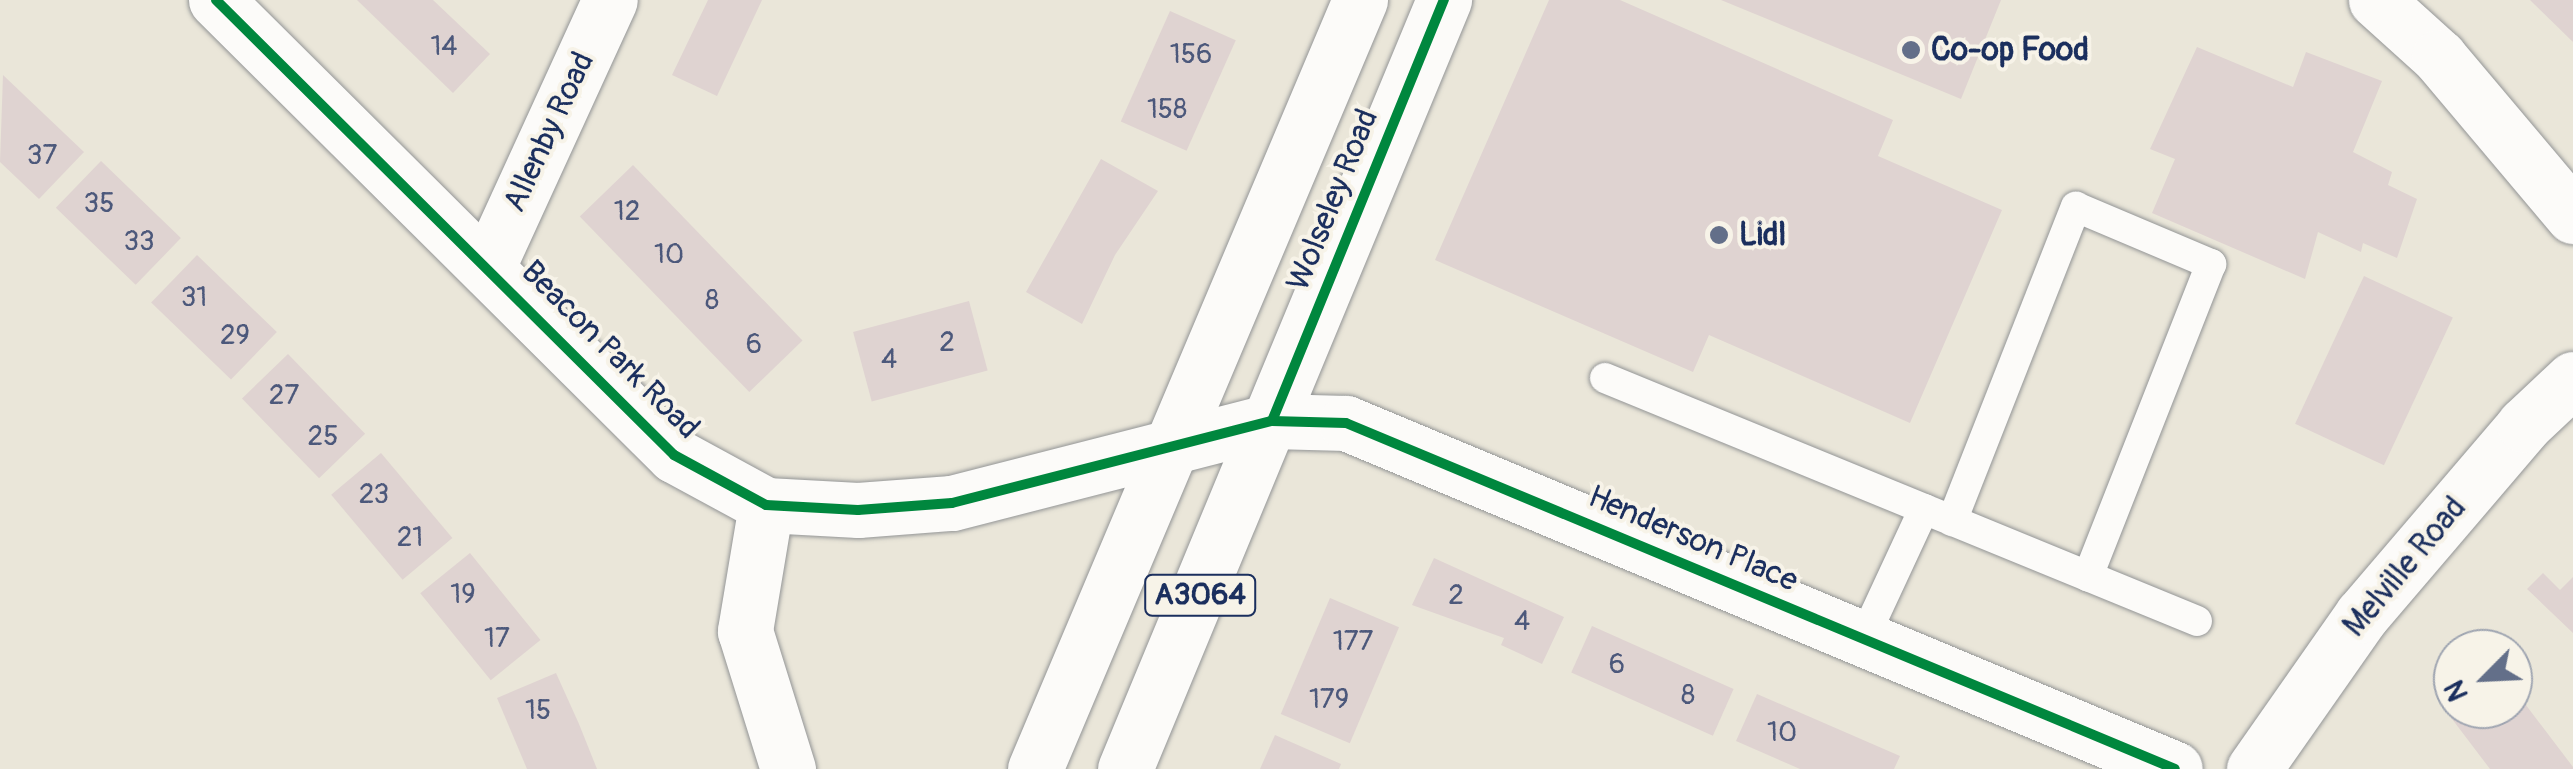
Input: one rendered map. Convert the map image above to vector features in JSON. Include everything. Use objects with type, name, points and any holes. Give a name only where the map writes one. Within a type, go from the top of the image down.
[{"type":"street","name":"Beacon Park Road","points":[[216,0],[488,264],[674,456],[766,505],[858,510],[952,503],[1080,474],[1179,440]]},
{"type":"street","name":"Allenby Road","points":[[488,264],[610,0]]},
{"type":"street","name":"Wolseley Road","points":[[1034,769],[1179,440],[1360,0]]},
{"type":"street","name":"Wolseley Road","points":[[1126,769],[1444,0]]},
{"type":"street","points":[[2376,0],[2439,57],[2573,216]]},
{"type":"street","name":"Melville Road","points":[[2254,769],[2362,615],[2524,425],[2573,379]]},
{"type":"street","name":"Henderson Place","points":[[1179,440],[1272,421],[1346,423],[2175,769]]},
{"type":"street","points":[[766,505],[745,631],[788,769]]},
{"type":"lane","points":[[1864,638],[1938,515],[2076,207],[2211,264],[2088,577]]},
{"type":"lane","points":[[1605,378],[2197,621]]},
{"type":"building","points":[[357,0],[433,0],[490,54],[453,93]]},
{"type":"building","points":[[708,0],[762,0],[717,96],[672,75]]},
{"type":"building","name":"Lidl","points":[[1549,0],[1620,0],[1893,120],[1878,156],[2002,210],[1910,423],[1709,335],[1693,372],[1435,260]]},
{"type":"building","name":"Co-op Food","points":[[1721,0],[2001,0],[1961,99]]},
{"type":"building","points":[[2530,0],[2573,0],[2573,42]]},
{"type":"building","points":[[1170,11],[1236,40],[1187,151],[1121,122]]},
{"type":"building","points":[[2197,47],[2293,87],[2306,52],[2382,81],[2353,152],[2392,172],[2388,185],[2417,199],[2397,258],[2363,243],[2361,252],[2318,232],[2305,279],[2152,213],[2175,159],[2150,149]]},
{"type":"building","points":[[3,75],[84,152],[39,199],[0,162]]},
{"type":"building","points":[[1101,159],[1158,191],[1115,255],[1082,324],[1026,292]]},
{"type":"building","points":[[101,161],[181,238],[136,285],[56,208]]},
{"type":"building","points":[[633,165],[802,341],[749,392],[580,216]]},
{"type":"building","points":[[197,255],[277,332],[231,380],[151,302]]},
{"type":"building","points":[[2364,276],[2453,317],[2384,465],[2295,424]]},
{"type":"building","points":[[969,301],[988,371],[872,402],[853,332]]},
{"type":"building","points":[[288,354],[365,434],[319,478],[242,398]]},
{"type":"building","points":[[381,453],[452,538],[403,580],[331,495]]},
{"type":"building","points":[[470,553],[540,640],[491,680],[420,593]]},
{"type":"building","points":[[1434,558],[1564,617],[1542,664],[1501,645],[1504,638],[1412,605]]},
{"type":"building","points":[[2543,573],[2560,590],[2573,577],[2573,633],[2527,589]]},
{"type":"building","points":[[1330,598],[1399,627],[1350,743],[1281,714]]},
{"type":"building","points":[[1592,626],[1734,689],[1713,736],[1571,673]]},
{"type":"building","points":[[556,673],[597,769],[527,769],[497,698]]},
{"type":"building","points":[[1757,694],[1900,756],[1894,769],[1800,769],[1736,741]]},
{"type":"building","points":[[2533,714],[2573,767],[2573,769],[2490,769],[2460,729],[2533,729]]},
{"type":"building","points":[[1275,735],[1341,764],[1339,769],[1260,769]]},
{"type":"cycle path","points":[[216,0],[674,455],[766,505],[858,510],[952,503],[1272,421],[1346,423],[2175,769]]},
{"type":"cycle path","points":[[1272,421],[1444,0]]},
{"type":"place","name":"Co-op Food","points":[[1911,50]]},
{"type":"place","name":"Lidl","points":[[1719,235]]}]
